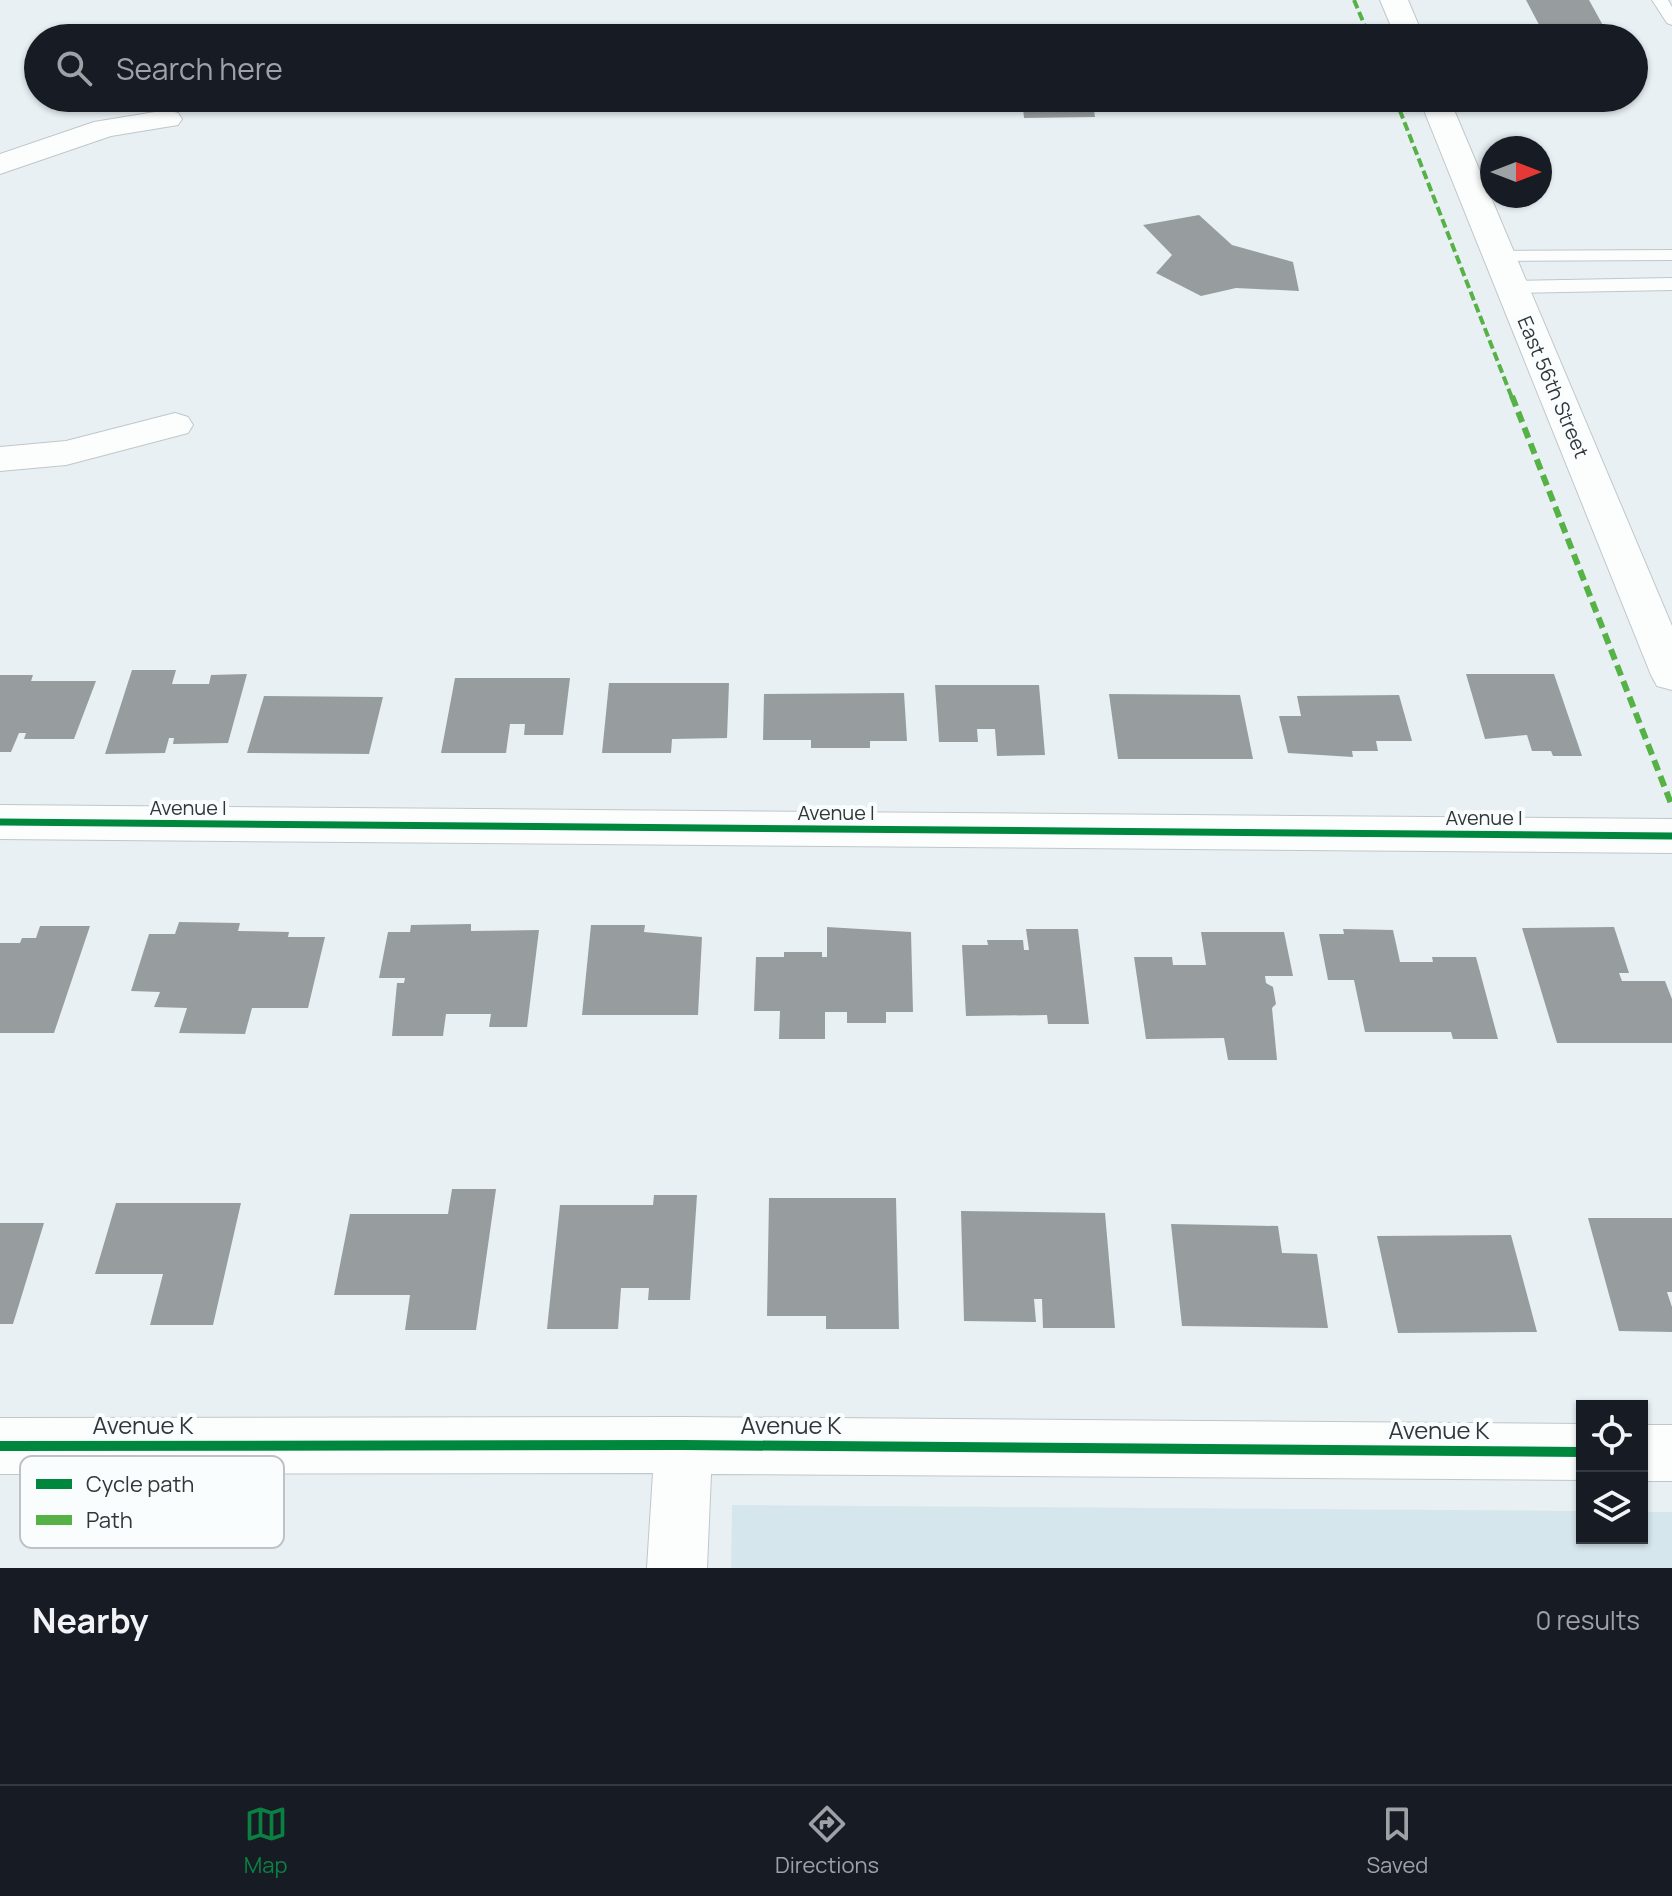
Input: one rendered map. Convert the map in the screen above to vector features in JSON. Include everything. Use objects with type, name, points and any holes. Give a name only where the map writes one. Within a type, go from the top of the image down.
[{"type":"street","points":[[1394,0],[1404,24]]},
{"type":"street","name":"East 56th Street","points":[[1440,112],[1672,675]]},
{"type":"street","points":[[0,165],[105,128],[167,119]]},
{"type":"street","points":[[0,459],[35,459],[104,445],[175,425]]},
{"type":"street","name":"Avenue I","points":[[0,822],[1672,836]]},
{"type":"street","points":[[677,1568],[683,1445]]},
{"type":"street","name":"Avenue K","points":[[0,1446],[683,1445],[1576,1452]]},
{"type":"street","points":[[1648,1453],[1672,1453]]},
{"type":"lane","points":[[1660,0],[1672,20]]},
{"type":"lane","points":[[1505,271],[1672,255]]},
{"type":"lane","points":[[1505,271],[1672,284]]},
{"type":"shaded area","points":[[732,1505],[1576,1511],[1576,1544],[1648,1544],[1648,1512],[1672,1512],[1672,1568],[731,1568]]},
{"type":"building","points":[[1526,0],[1589,0],[1602,24],[1539,24]]},
{"type":"building","points":[[1023,112],[1094,112],[1095,117],[1024,118]]},
{"type":"building","points":[[1199,215],[1232,245],[1293,262],[1299,291],[1236,288],[1201,296],[1156,273],[1172,255],[1143,225]]},
{"type":"building","points":[[132,670],[176,670],[172,684],[209,684],[211,675],[247,674],[228,743],[173,744],[174,738],[169,738],[165,753],[105,754]]},
{"type":"building","points":[[1466,674],[1554,674],[1582,756],[1553,756],[1551,751],[1532,751],[1527,735],[1485,739]]},
{"type":"building","points":[[0,675],[33,675],[31,681],[96,681],[74,739],[24,739],[26,733],[19,733],[11,752],[0,752]]},
{"type":"building","points":[[455,678],[570,678],[563,735],[524,735],[525,724],[510,724],[506,753],[441,753]]},
{"type":"building","points":[[609,683],[729,683],[727,738],[672,739],[671,753],[602,753]]},
{"type":"building","points":[[935,685],[1039,685],[1045,755],[997,756],[995,729],[977,729],[978,742],[939,742]]},
{"type":"building","points":[[904,693],[907,741],[870,741],[870,748],[811,748],[811,740],[763,740],[764,694]]},
{"type":"building","points":[[1109,694],[1240,695],[1253,759],[1118,759]]},
{"type":"building","points":[[1399,695],[1412,741],[1376,741],[1378,751],[1352,751],[1353,757],[1288,753],[1279,716],[1301,716],[1297,696]]},
{"type":"building","points":[[264,696],[383,697],[369,754],[247,753]]},
{"type":"building","points":[[179,922],[240,923],[238,931],[289,932],[288,937],[325,937],[308,1008],[252,1008],[245,1034],[179,1033],[187,1008],[154,1007],[160,992],[131,991],[149,934],[175,934]]},
{"type":"building","points":[[471,924],[471,931],[539,930],[527,1027],[489,1027],[491,1014],[446,1014],[443,1036],[392,1036],[397,983],[404,983],[405,978],[379,978],[388,932],[410,932],[411,925]]},
{"type":"building","points":[[591,925],[645,925],[644,932],[702,937],[698,1015],[582,1015]]},
{"type":"building","points":[[40,926],[90,926],[54,1033],[0,1033],[0,943],[20,943],[22,938],[36,938]]},
{"type":"building","points":[[827,927],[911,932],[913,1012],[886,1012],[886,1023],[847,1023],[847,1012],[825,1012],[825,1039],[779,1039],[780,1011],[754,1011],[756,957],[784,957],[784,952],[822,952],[822,957],[827,957]]},
{"type":"building","points":[[1614,927],[1629,973],[1619,973],[1622,981],[1665,981],[1672,999],[1672,1043],[1557,1043],[1522,928]]},
{"type":"building","points":[[1026,929],[1078,929],[1089,1024],[1048,1024],[1047,1015],[966,1016],[962,945],[988,945],[987,940],[1023,940],[1024,950],[1029,950]]},
{"type":"building","points":[[1343,929],[1393,930],[1400,962],[1433,962],[1432,957],[1476,957],[1498,1039],[1453,1039],[1451,1032],[1365,1032],[1354,980],[1328,980],[1319,934],[1344,934]]},
{"type":"building","points":[[1201,932],[1284,932],[1293,976],[1265,976],[1266,983],[1273,987],[1276,1004],[1272,1008],[1277,1060],[1228,1060],[1224,1038],[1146,1039],[1134,957],[1172,957],[1173,965],[1206,965]]},
{"type":"building","points":[[452,1189],[496,1189],[476,1330],[405,1330],[410,1295],[334,1295],[350,1214],[448,1214]]},
{"type":"building","points":[[654,1195],[697,1195],[690,1300],[648,1300],[649,1288],[621,1288],[618,1329],[547,1329],[560,1205],[653,1205]]},
{"type":"building","points":[[769,1198],[896,1198],[899,1329],[826,1329],[826,1316],[767,1316]]},
{"type":"building","points":[[116,1203],[241,1203],[213,1325],[150,1325],[163,1274],[95,1274]]},
{"type":"building","points":[[961,1211],[1105,1213],[1115,1328],[1043,1328],[1042,1299],[1034,1299],[1036,1322],[964,1321]]},
{"type":"building","points":[[1588,1218],[1672,1218],[1672,1292],[1667,1292],[1672,1307],[1672,1332],[1619,1331]]},
{"type":"building","points":[[0,1223],[44,1223],[13,1324],[0,1324]]},
{"type":"building","points":[[1171,1224],[1278,1226],[1282,1253],[1317,1254],[1328,1328],[1182,1326]]},
{"type":"building","points":[[1511,1235],[1537,1332],[1398,1333],[1377,1236]]},
{"type":"marked path","points":[[1354,0],[1364,24]]},
{"type":"marked path","points":[[1400,112],[1672,806]]},
{"type":"cycle path","points":[[0,822],[1672,836]]},
{"type":"cycle path","points":[[0,1446],[683,1445],[1576,1452]]}]
